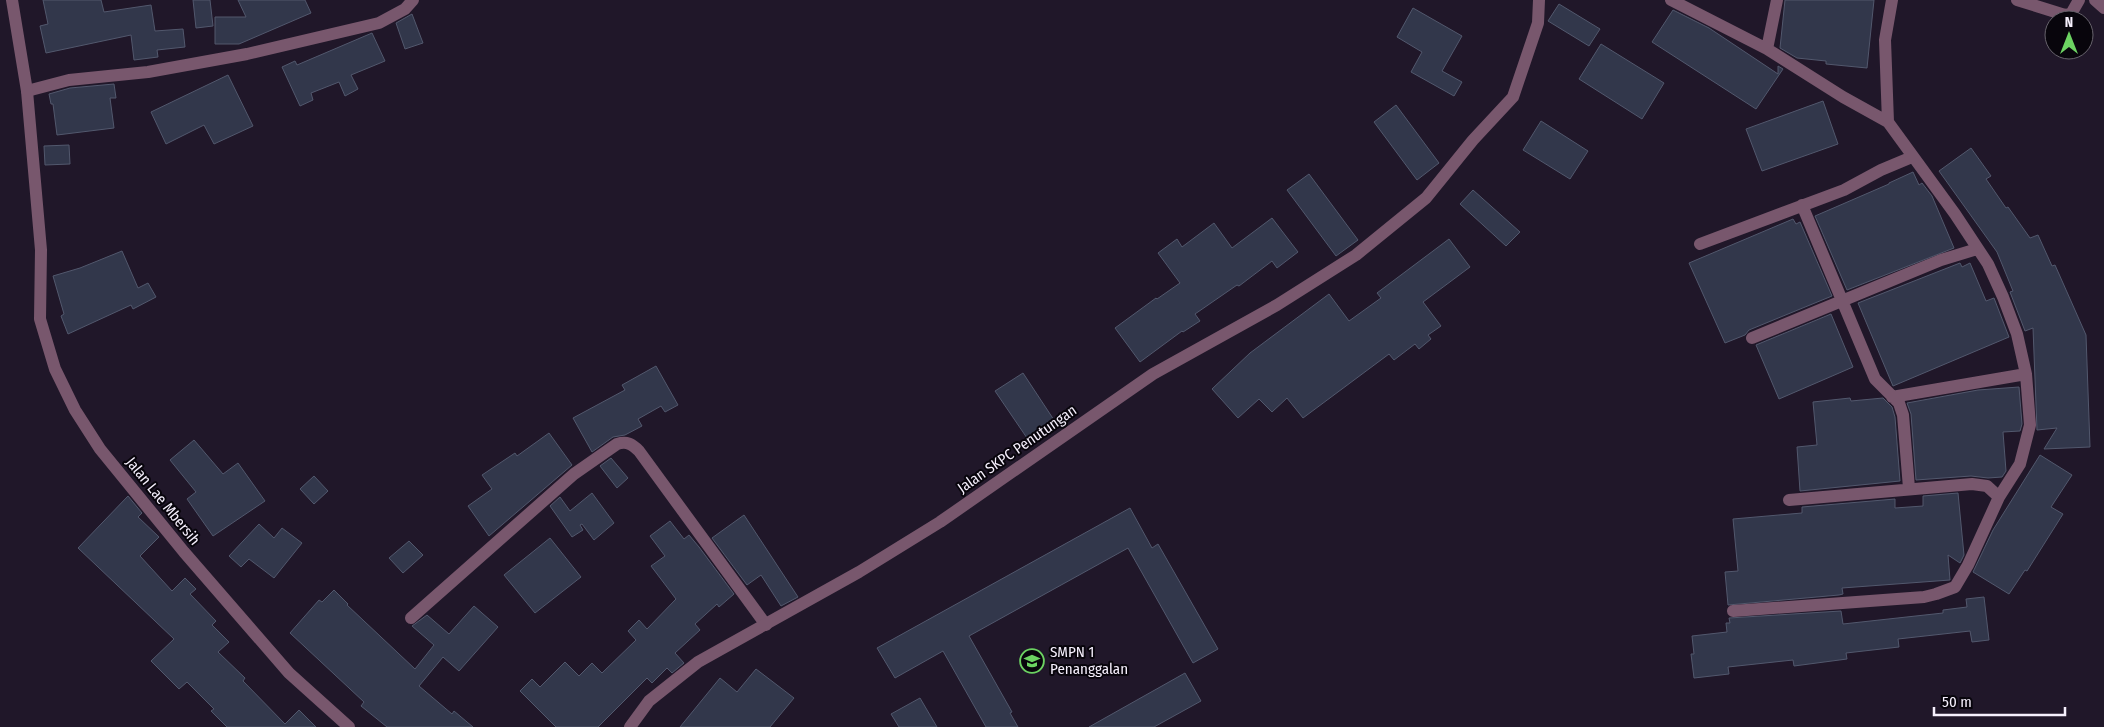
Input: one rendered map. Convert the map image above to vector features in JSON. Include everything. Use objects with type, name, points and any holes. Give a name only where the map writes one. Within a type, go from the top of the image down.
[{"type":"street","name":"Jalan Lae Mbersih","points":[[12,0],[27,90],[41,250],[40,319],[55,369],[75,410],[100,449],[184,552],[289,673],[348,727]]},
{"type":"street","points":[[27,90],[69,80],[148,72],[247,54],[379,23],[405,9],[412,0]]},
{"type":"street","name":"Jalan SKPC Penutungan","points":[[630,727],[649,701],[698,662],[859,572],[940,522],[1153,374],[1277,305],[1356,255],[1426,198],[1473,140],[1514,97],[1538,23],[1539,0]]},
{"type":"street","points":[[1671,0],[1767,50],[1843,97],[1888,122],[1955,214],[1988,264],[2017,334],[2026,374],[2030,425],[2020,464],[1999,496],[1968,565],[1955,587],[1924,596],[1733,611]]},
{"type":"street","points":[[1767,50],[1777,0]]},
{"type":"street","points":[[1888,122],[1885,40],[1892,0]]},
{"type":"street","points":[[2017,0],[2065,15],[2071,14],[2080,0]]},
{"type":"street","points":[[2095,0],[2104,8]]},
{"type":"street","points":[[1700,244],[1844,190],[1881,170],[1912,157]]},
{"type":"street","points":[[1802,205],[1875,379],[1899,403],[1903,415],[1909,488]]},
{"type":"street","points":[[1752,338],[1940,260],[1978,248]]},
{"type":"street","points":[[1892,397],[2026,374]]},
{"type":"street","points":[[411,618],[574,474],[617,444],[623,442],[632,444],[639,451],[766,625]]},
{"type":"street","points":[[1789,500],[1909,488],[1972,484],[1987,486],[1999,496]]},
{"type":"building","points":[[43,0],[101,0],[104,12],[151,5],[155,31],[183,29],[185,47],[157,50],[158,57],[134,60],[131,35],[46,53],[40,26],[48,24]]},
{"type":"building","points":[[193,0],[210,0],[213,26],[196,28]]},
{"type":"building","points":[[238,0],[305,0],[311,13],[239,44],[215,44],[215,17],[246,17]]},
{"type":"building","points":[[1785,0],[1874,0],[1867,68],[1826,64],[1826,61],[1797,58],[1780,48]]},
{"type":"building","points":[[1559,4],[1600,29],[1589,46],[1548,21]]},
{"type":"building","points":[[1413,8],[1462,36],[1442,71],[1462,82],[1454,96],[1411,72],[1422,52],[1397,37]]},
{"type":"building","points":[[1673,10],[1709,28],[1778,74],[1778,66],[1783,69],[1756,109],[1652,42]]},
{"type":"building","points":[[412,14],[423,43],[405,49],[396,23]]},
{"type":"building","points":[[372,33],[385,61],[351,75],[358,89],[345,96],[339,82],[311,93],[313,100],[300,106],[282,67],[295,61],[297,65]]},
{"type":"building","points":[[1601,44],[1664,83],[1642,119],[1579,79]]},
{"type":"building","points":[[228,75],[253,126],[214,144],[204,125],[166,144],[151,112]]},
{"type":"building","points":[[114,84],[116,98],[110,98],[114,128],[57,135],[53,104],[51,104],[49,94],[70,88]]},
{"type":"building","points":[[1823,101],[1838,144],[1762,171],[1746,129]]},
{"type":"building","points":[[1396,105],[1439,163],[1417,180],[1374,122]]},
{"type":"building","points":[[1541,121],[1588,151],[1570,179],[1523,150]]},
{"type":"building","points":[[69,145],[70,164],[45,165],[44,146]]},
{"type":"building","points":[[1971,148],[1991,176],[1986,179],[2006,208],[2008,207],[2030,238],[2038,235],[2052,266],[2055,265],[2086,335],[2090,447],[2044,449],[2057,428],[2037,430],[2033,328],[2025,331],[2010,292],[2013,291],[1997,252],[1939,171]]},
{"type":"building","points":[[1913,172],[1919,185],[1922,183],[1932,196],[1954,248],[1847,290],[1815,216]]},
{"type":"building","points":[[1309,174],[1358,240],[1336,256],[1287,190]]},
{"type":"building","points":[[1473,190],[1520,232],[1506,246],[1460,204]]},
{"type":"building","points":[[1272,218],[1298,252],[1277,268],[1272,261],[1239,286],[1237,285],[1195,314],[1200,321],[1182,331],[1140,362],[1115,328],[1180,283],[1158,253],[1177,239],[1182,247],[1214,223],[1232,248]]},
{"type":"building","points":[[1793,219],[1796,224],[1800,222],[1832,296],[1749,330],[1745,335],[1725,343],[1689,263]]},
{"type":"building","points":[[1449,239],[1470,267],[1423,302],[1441,326],[1428,335],[1431,339],[1419,349],[1415,344],[1394,360],[1389,354],[1303,418],[1287,398],[1272,412],[1259,399],[1238,418],[1212,389],[1250,353],[1329,294],[1349,321],[1381,298],[1377,293]]},
{"type":"building","points":[[122,251],[138,288],[148,283],[156,297],[133,309],[131,305],[68,334],[61,316],[64,314],[53,276],[80,268]]},
{"type":"building","points":[[1960,263],[1962,267],[1970,263],[1986,301],[1994,298],[2009,337],[1893,386],[1858,303]]},
{"type":"building","points":[[1831,314],[1853,367],[1779,399],[1756,345]]},
{"type":"building","points":[[656,366],[678,405],[665,412],[661,406],[638,419],[642,426],[625,435],[613,437],[592,452],[573,418],[625,390],[622,385]]},
{"type":"building","points":[[1023,373],[1054,420],[1027,438],[995,391]]},
{"type":"building","points":[[2019,387],[2022,424],[2020,431],[2003,432],[2006,471],[2002,477],[1971,476],[1916,480],[1911,414],[1907,403],[1978,390]]},
{"type":"building","points":[[1850,398],[1851,401],[1883,398],[1892,407],[1895,417],[1900,481],[1800,491],[1797,447],[1817,445],[1813,402]]},
{"type":"building","points":[[549,433],[572,465],[489,536],[468,506],[492,489],[482,475],[515,453],[517,456]]},
{"type":"building","points":[[194,440],[223,474],[238,463],[265,501],[213,536],[187,499],[196,492],[170,460]]},
{"type":"building","points":[[2040,455],[2072,475],[2051,507],[2063,514],[2027,571],[2025,570],[2009,594],[1973,572],[1993,530]]},
{"type":"building","points":[[611,458],[628,478],[617,488],[600,466]]},
{"type":"building","points":[[314,476],[328,491],[314,504],[300,489]]},
{"type":"building","points":[[592,493],[614,523],[594,540],[582,524],[580,525],[583,530],[572,537],[550,506],[560,497],[570,511]]},
{"type":"building","points":[[1958,493],[1964,555],[1960,563],[1948,555],[1950,580],[1842,588],[1843,594],[1839,595],[1728,605],[1725,572],[1738,571],[1733,519],[1802,513],[1802,507],[1895,499],[1895,508],[1923,506],[1923,496]]},
{"type":"building","points":[[128,496],[142,513],[138,517],[159,537],[140,556],[172,591],[185,578],[196,589],[190,594],[216,621],[212,625],[229,642],[218,652],[245,678],[243,681],[285,724],[299,710],[316,727],[227,727],[211,711],[214,709],[187,682],[179,689],[151,661],[174,639],[78,548]]},
{"type":"building","points":[[1130,508],[1152,548],[1158,544],[1218,649],[1193,663],[1128,548],[969,636],[1012,712],[1010,713],[1018,727],[986,727],[943,651],[895,678],[877,648]]},
{"type":"building","points":[[744,515],[798,597],[781,606],[761,575],[747,585],[712,538]]},
{"type":"building","points":[[670,521],[684,539],[689,535],[734,594],[719,607],[717,604],[695,624],[700,630],[675,653],[684,663],[672,673],[667,668],[652,683],[647,678],[598,727],[556,727],[520,691],[532,679],[540,687],[565,662],[579,676],[592,663],[602,673],[636,640],[628,631],[639,620],[647,629],[676,599],[651,566],[665,556],[650,536]]},
{"type":"building","points":[[259,524],[274,538],[282,528],[302,543],[274,578],[249,559],[241,567],[229,556]]},
{"type":"building","points":[[550,538],[581,577],[535,613],[504,575]]},
{"type":"building","points":[[409,541],[423,555],[403,573],[389,558]]},
{"type":"building","points":[[334,590],[347,605],[415,669],[434,645],[412,626],[427,615],[449,634],[474,606],[498,627],[459,671],[443,657],[419,686],[452,714],[454,711],[473,727],[387,727],[361,706],[364,702],[290,633],[319,600],[322,602]]},
{"type":"building","points":[[1984,597],[1989,640],[1972,642],[1970,631],[1898,639],[1899,647],[1846,653],[1847,659],[1794,666],[1793,660],[1728,667],[1729,674],[1694,678],[1691,654],[1694,654],[1692,636],[1727,632],[1726,623],[1730,623],[1729,618],[1841,611],[1843,624],[1943,613],[1943,610],[1967,607],[1966,599]]},
{"type":"building","points":[[756,669],[794,698],[770,727],[680,727],[720,678],[737,692]]},
{"type":"building","points":[[1185,673],[1201,701],[1154,727],[1089,727]]},
{"type":"building","points":[[920,698],[937,727],[899,727],[891,714]]},
{"type":"place","name":"SMPN 1 Penanggalan","points":[[1032,661]]}]
